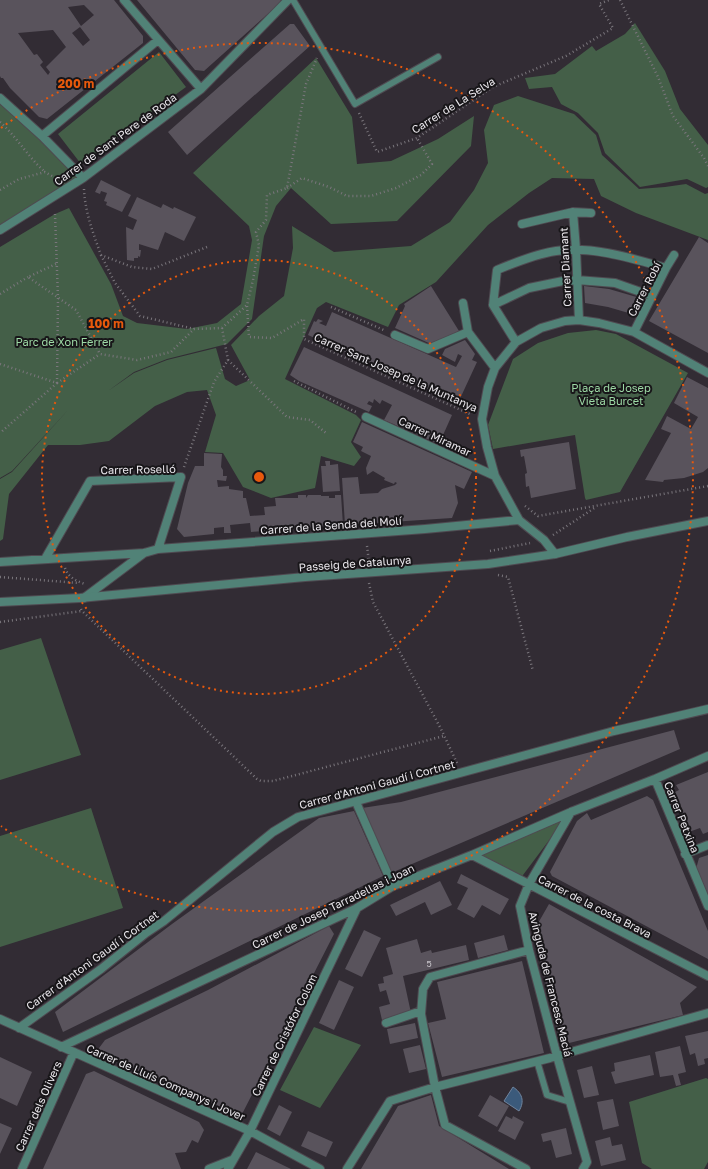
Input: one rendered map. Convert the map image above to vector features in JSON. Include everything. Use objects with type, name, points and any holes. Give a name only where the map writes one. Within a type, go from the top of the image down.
[{"type":"street","points":[[124,0],[201,89]]},
{"type":"street","name":"Carrer de Sant Pere de Roda","points":[[0,230],[83,178],[201,89],[288,0]]},
{"type":"street","points":[[42,136],[158,40]]},
{"type":"street","points":[[0,98],[42,136],[83,178]]},
{"type":"street","points":[[522,224],[573,212],[591,213]]},
{"type":"street","name":"Carrer Diamant","points":[[573,212],[579,320]]},
{"type":"street","points":[[516,342],[493,305],[497,270],[542,254],[555,251],[576,250],[624,256],[666,268]]},
{"type":"street","name":"Carrer Robí","points":[[634,332],[674,255]]},
{"type":"street","points":[[493,305],[529,288],[563,281],[577,280],[615,284],[652,296]]},
{"type":"street","points":[[462,303],[468,332],[495,368]]},
{"type":"street","points":[[555,554],[544,540],[519,520],[495,476],[487,447],[482,419],[488,387],[495,368],[516,342],[541,328],[565,321],[579,320],[599,323],[634,332],[708,374]]},
{"type":"street","points":[[395,335],[428,349],[468,332]]},
{"type":"street","name":"Carrer Miramar","points":[[366,417],[495,476]]},
{"type":"street","name":"Carrer Roselló","points":[[45,559],[90,481],[181,477],[158,549]]},
{"type":"street","name":"Carrer de la Senda del Molí","points":[[0,562],[144,553],[158,549],[426,529],[519,520]]},
{"type":"street","name":"Passeig de Catalunya","points":[[0,602],[82,598],[369,572],[488,564],[555,554],[627,537],[708,522]]},
{"type":"street","name":"Carrer de la Senda del Molí","points":[[82,598],[102,585],[144,553]]},
{"type":"street","name":"Carrer d'Antoni Gaudí i Cortnet","points":[[19,1028],[101,969],[146,933],[164,921],[273,832],[298,817],[614,731],[708,709]]},
{"type":"street","name":"Carrer de Josep Tarradellas i Joan","points":[[61,1047],[357,908],[393,886],[472,855],[571,812],[655,779],[708,756]]},
{"type":"street","name":"Carrer Petxina","points":[[655,779],[708,906]]},
{"type":"street","points":[[356,802],[393,886]]},
{"type":"street","name":"Avinguda de Francesc Maciá","points":[[571,812],[529,884],[520,906],[529,950],[587,1162],[583,1169]]},
{"type":"street","points":[[685,854],[708,845]]},
{"type":"street","name":"Carrer de la costa Brava","points":[[472,855],[708,976]]},
{"type":"street","name":"Carrer de Cristófor Colom","points":[[228,1169],[250,1132],[357,908]]},
{"type":"street","points":[[526,1169],[445,1125],[435,1087],[421,1011],[423,988],[430,977],[529,950]]},
{"type":"street","points":[[386,1024],[421,1011]]},
{"type":"street","points":[[347,1169],[390,1101],[435,1087],[557,1056],[708,1013]]},
{"type":"street","name":"Carrer de Lluís Companys i Jover","points":[[0,1019],[250,1132],[320,1169]]},
{"type":"street","name":"Carrer dels Olivers","points":[[22,1169],[74,1052]]},
{"type":"street","points":[[209,1169],[232,1160]]},
{"type":"lane","points":[[293,0],[355,104],[438,57]]},
{"type":"lane","points":[[537,1061],[548,1095],[570,1102]]},
{"type":"path","name":"Carrer de La Selva","points":[[355,104],[377,152],[417,138],[494,86],[566,56],[613,28],[599,4],[609,0]]},
{"type":"path","points":[[620,0],[658,77],[674,116],[708,166]]},
{"type":"path","points":[[287,188],[306,84],[321,48]]},
{"type":"path","points":[[0,122],[8,129],[37,166],[70,186]]},
{"type":"path","points":[[83,178],[85,202],[101,255],[115,284],[140,316],[194,329],[222,328],[247,305],[259,245],[256,232],[266,220],[267,196],[287,188],[302,178],[329,187],[346,196],[371,196],[396,188],[421,175],[432,164],[417,138]]},
{"type":"path","points":[[0,190],[19,179],[45,172]]},
{"type":"path","points":[[55,214],[58,298],[57,383]]},
{"type":"path","points":[[101,255],[132,267],[152,269],[207,247]]},
{"type":"path","points":[[0,294],[28,277],[56,264]]},
{"type":"path","points":[[28,277],[76,310],[100,354]]},
{"type":"path","name":"Carrer Sant Josep de la Muntanya","points":[[247,305],[249,337],[272,338],[304,319],[304,339],[482,419]]},
{"type":"path","points":[[331,307],[395,335]]},
{"type":"path","points":[[222,328],[228,360],[287,417],[310,420],[326,433]]},
{"type":"path","points":[[0,433],[57,383],[100,354],[137,360],[171,352],[194,329]]},
{"type":"path","points":[[181,477],[208,404],[214,382],[228,360]]},
{"type":"path","points":[[0,364],[57,383]]},
{"type":"path","points":[[294,381],[366,417]]},
{"type":"path","points":[[523,504],[538,516],[596,507],[708,486]]},
{"type":"path","points":[[486,552],[544,540],[596,507]]},
{"type":"path","points":[[368,546],[369,582],[373,602],[444,736],[461,773]]},
{"type":"path","points":[[64,558],[67,574],[79,583],[82,598],[82,611],[257,779],[261,781],[273,781],[444,736]]},
{"type":"path","points":[[369,561],[374,561]]},
{"type":"path","points":[[498,575],[508,577],[533,671]]},
{"type":"path","points":[[0,577],[79,583],[90,586],[102,585]]},
{"type":"path","points":[[0,622],[82,611]]},
{"type":"green space","points":[[635,23],[665,71],[680,109],[708,145],[708,187],[706,188],[687,179],[640,187],[605,153],[598,133],[578,113],[561,104],[552,87],[529,89],[525,78],[555,74],[592,46],[596,51],[625,34]]},
{"type":"green space","points":[[159,52],[186,87],[81,164],[58,134]]},
{"type":"green space","name":"Parc de Xon Ferrer","points":[[316,58],[352,117],[357,164],[391,161],[438,139],[474,116],[471,146],[397,221],[331,224],[291,188],[276,206],[264,236],[252,319],[227,344],[167,359],[134,372],[108,391],[134,373],[167,360],[216,348],[225,379],[236,386],[250,380],[231,345],[259,316],[284,296],[293,248],[292,226],[334,252],[411,246],[450,222],[474,190],[488,163],[484,130],[494,105],[518,96],[574,114],[596,135],[602,155],[639,189],[686,184],[705,194],[708,193],[708,240],[636,213],[601,196],[594,179],[552,178],[529,193],[488,225],[436,282],[399,305],[388,327],[326,302],[317,308],[285,379],[356,415],[361,420],[351,442],[361,457],[354,466],[321,456],[315,488],[271,498],[243,487],[223,453],[205,452],[216,415],[207,390],[187,392],[155,406],[109,441],[80,445],[48,445],[9,494],[3,539],[0,541],[0,479],[12,472],[69,409],[12,471],[0,478],[0,247],[55,214],[69,208],[111,284],[123,316],[137,323],[187,329],[217,323],[241,304],[252,240],[249,226],[193,173]]},
{"type":"green space","points":[[0,98],[83,178],[0,230]]},
{"type":"green space","name":"Plaça de Josep Vieta Burcet","points":[[596,330],[616,334],[688,373],[620,492],[586,500],[575,435],[493,449],[488,425],[513,359],[538,343],[568,333]]},
{"type":"green space","points":[[41,638],[81,755],[0,780],[0,650]]},
{"type":"green space","points":[[91,808],[123,908],[0,947],[0,836]]},
{"type":"green space","points":[[565,819],[520,879],[477,855]]},
{"type":"green space","points":[[314,1027],[361,1045],[320,1108],[280,1090]]},
{"type":"green space","points":[[706,1078],[708,1079],[708,1162],[704,1169],[652,1169],[642,1163],[629,1102]]},
{"type":"water","points":[[513,1087],[519,1092],[522,1098],[522,1104],[519,1111],[504,1101]]},
{"type":"building","points":[[0,0],[114,0],[143,36],[143,43],[47,119],[39,117],[0,76]],"holes":[[[84,5],[94,15],[81,26],[68,7]],[[80,27],[90,40],[83,46],[72,33]],[[53,30],[66,47],[46,67],[50,72],[48,75],[40,65],[43,62],[37,54],[34,55],[18,33]]]},
{"type":"building","points":[[137,0],[281,0],[280,3],[204,71],[195,70]]},
{"type":"building","points":[[290,24],[294,24],[310,46],[187,155],[168,132]]},
{"type":"building","points":[[101,180],[131,195],[122,212],[106,205],[107,202],[104,201],[107,193],[101,191],[100,194],[95,192]]},
{"type":"building","points":[[137,197],[161,208],[163,204],[173,209],[174,207],[196,217],[184,241],[165,232],[158,250],[139,244],[139,250],[141,250],[140,257],[138,256],[138,258],[134,258],[134,261],[127,260],[126,227],[133,230],[137,220],[128,216]]},
{"type":"building","points":[[699,237],[708,243],[708,353],[649,321]]},
{"type":"building","points":[[431,286],[459,331],[431,344],[395,328],[405,306],[404,304]]},
{"type":"building","points":[[584,286],[609,289],[640,298],[632,314],[608,307],[585,303]]},
{"type":"building","points":[[332,312],[456,367],[462,356],[458,354],[455,362],[442,355],[445,349],[465,340],[475,354],[472,360],[477,362],[458,403],[308,335],[314,321],[316,322],[318,319],[323,321],[319,323],[326,326]]},
{"type":"building","points":[[304,347],[452,415],[439,444],[384,420],[392,405],[382,400],[380,404],[374,399],[373,403],[369,401],[367,404],[372,406],[369,412],[299,381],[290,375]]},
{"type":"building","points":[[687,377],[708,388],[708,468],[703,472],[684,478],[664,480],[663,482],[645,480],[671,433],[661,429],[667,416],[691,429],[698,417],[674,403]]},
{"type":"building","points":[[362,422],[472,472],[464,489],[455,485],[458,503],[452,518],[345,525],[342,478],[358,477],[360,494],[378,493],[382,489],[397,483],[395,482],[394,484],[384,480],[385,478],[373,471],[367,475],[366,468],[371,456],[361,451],[363,447],[353,442]]},
{"type":"building","points":[[569,442],[576,489],[531,498],[529,486],[526,487],[525,474],[527,473],[524,456],[521,457],[520,450]]},
{"type":"building","points":[[204,453],[222,454],[221,467],[223,470],[223,476],[227,476],[226,481],[217,480],[218,487],[229,486],[229,489],[243,491],[243,498],[246,498],[250,516],[265,515],[264,507],[276,506],[275,498],[298,498],[298,495],[306,495],[306,498],[308,495],[321,495],[329,496],[329,498],[335,498],[335,495],[341,495],[343,525],[251,532],[250,523],[230,525],[231,533],[224,533],[224,527],[214,528],[214,534],[184,537],[177,529],[188,483],[195,466],[204,466]]},
{"type":"building","points":[[325,461],[330,461],[330,465],[338,464],[340,491],[323,492],[321,466],[326,466]]},
{"type":"building","points":[[674,730],[680,749],[391,873],[362,808],[401,802]]},
{"type":"building","points":[[708,772],[708,832],[703,834],[700,828],[689,832],[673,793],[679,790],[676,785]]},
{"type":"building","points":[[647,796],[653,800],[708,931],[708,959],[552,876],[550,872],[577,821],[587,813],[591,820]]},
{"type":"building","points":[[354,811],[383,876],[63,1032],[55,1012],[172,924],[319,818]]},
{"type":"building","points":[[708,855],[708,898],[696,869],[699,858]]},
{"type":"building","points":[[461,874],[509,899],[500,915],[482,905],[474,918],[457,909],[468,888],[457,883]]},
{"type":"building","points":[[440,881],[452,905],[431,915],[425,902],[396,916],[390,905]]},
{"type":"building","points":[[549,904],[697,987],[680,1003],[683,1015],[561,1045],[533,932]]},
{"type":"building","points":[[329,926],[334,934],[241,1116],[96,1052],[105,1040],[208,990]]},
{"type":"building","points":[[364,930],[381,938],[362,977],[345,969]]},
{"type":"building","points":[[504,935],[508,950],[478,958],[474,943]]},
{"type":"building","points":[[417,939],[421,953],[431,950],[432,953],[466,945],[469,960],[403,976],[411,1013],[382,1020],[379,1007],[390,1004],[386,990],[380,992],[378,984],[384,983],[383,977],[393,974],[386,948]]},
{"type":"building","points":[[522,961],[544,1053],[442,1077],[428,1023],[446,1019],[437,982]]},
{"type":"building","points":[[339,980],[354,987],[334,1030],[319,1023]]},
{"type":"building","points":[[415,1023],[418,1038],[390,1044],[387,1029]]},
{"type":"building","points":[[708,1031],[708,1058],[704,1059],[705,1064],[698,1066],[695,1053],[690,1055],[685,1036]]},
{"type":"building","points":[[420,1045],[426,1069],[409,1073],[403,1049]]},
{"type":"building","points":[[680,1046],[686,1072],[678,1074],[681,1085],[676,1086],[673,1075],[660,1077],[655,1052]]},
{"type":"building","points":[[650,1055],[654,1075],[615,1084],[611,1072],[615,1071],[614,1063]]},
{"type":"building","points":[[0,1057],[32,1072],[17,1106],[0,1098]]},
{"type":"building","points":[[592,1066],[599,1095],[584,1098],[577,1070]]},
{"type":"building","points":[[94,1071],[199,1122],[204,1130],[198,1143],[192,1140],[186,1152],[175,1153],[181,1169],[43,1169],[86,1074]]},
{"type":"building","points":[[431,1095],[439,1126],[509,1169],[361,1169],[398,1106]]},
{"type":"building","points":[[490,1095],[509,1106],[497,1127],[478,1116]]},
{"type":"building","points":[[613,1099],[619,1126],[603,1130],[597,1102]]},
{"type":"building","points":[[279,1105],[292,1112],[280,1136],[267,1129]]},
{"type":"building","points":[[506,1116],[512,1119],[513,1116],[524,1122],[515,1140],[498,1131]]},
{"type":"building","points":[[0,1123],[12,1128],[0,1154]]},
{"type":"building","points":[[566,1128],[572,1154],[556,1158],[551,1140],[543,1142],[541,1134]]},
{"type":"building","points":[[308,1131],[333,1142],[326,1157],[301,1146]]},
{"type":"building","points":[[610,1137],[612,1146],[622,1144],[626,1160],[601,1166],[595,1141]]},
{"type":"building","points":[[256,1152],[291,1169],[247,1169]]}]
